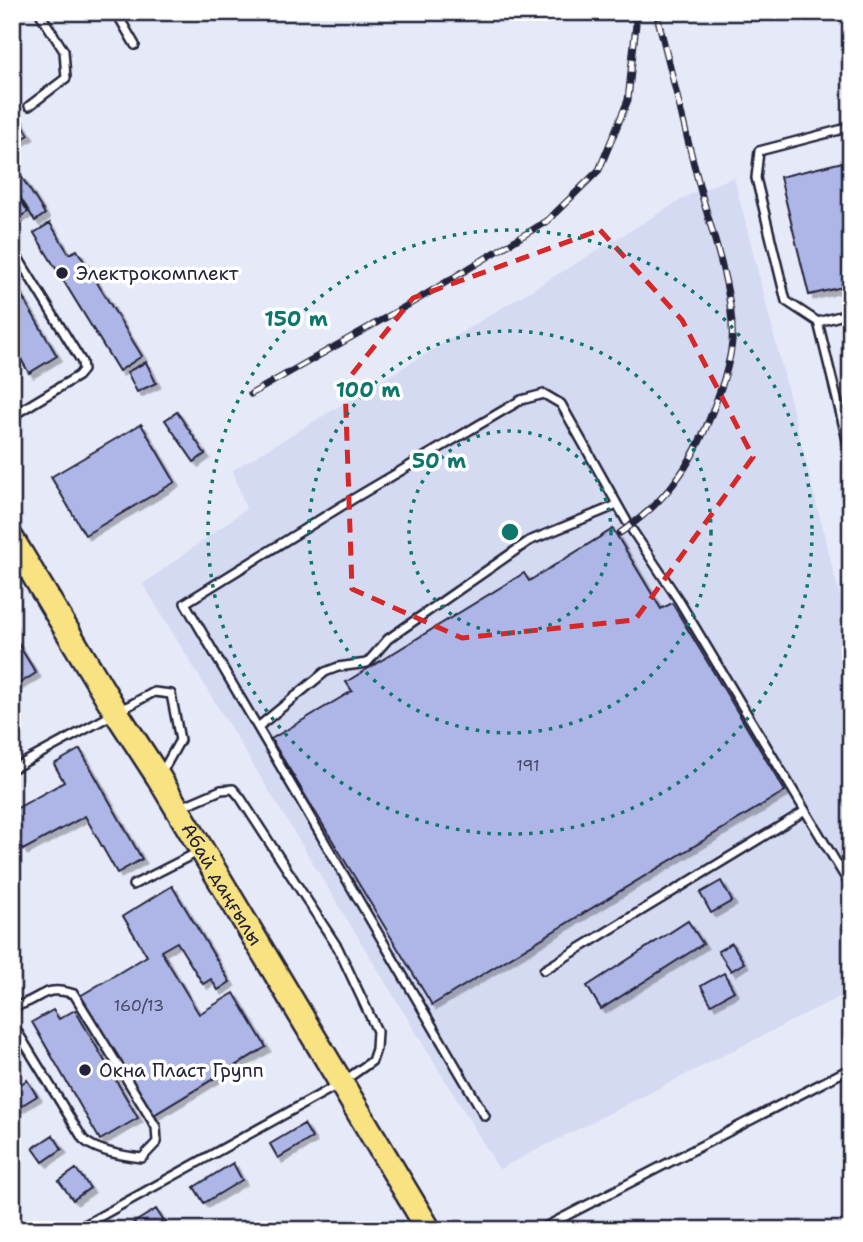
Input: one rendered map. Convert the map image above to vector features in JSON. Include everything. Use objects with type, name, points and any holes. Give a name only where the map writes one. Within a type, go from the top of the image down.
[{"type":"main road","name":"Абай даңғылы","points":[[12,539],[23,564],[159,778],[429,1230]]},
{"type":"lane","points":[[29,106],[65,78],[64,51],[39,12]]},
{"type":"lane","points":[[116,12],[135,45]]},
{"type":"lane","points":[[851,127],[759,151],[756,178],[786,301],[818,322],[851,456]]},
{"type":"lane","points":[[12,248],[82,362],[83,370],[78,376],[12,416]]},
{"type":"lane","points":[[818,322],[851,313]]},
{"type":"lane","points":[[485,1116],[185,603],[196,596],[521,400],[544,394],[561,404],[617,505],[678,599],[851,887]]},
{"type":"lane","points":[[258,727],[325,672],[338,667],[367,663],[388,639],[529,541],[617,505]]},
{"type":"lane","points":[[12,769],[154,692],[171,694],[180,740],[159,778]]},
{"type":"lane","points":[[83,1226],[341,1083],[372,1061],[376,1049],[377,1031],[338,948],[233,789],[221,790],[177,808]]},
{"type":"lane","points":[[544,970],[805,811]]},
{"type":"lane","points":[[134,885],[202,850]]},
{"type":"lane","points":[[12,1007],[22,1006],[47,990],[61,989],[74,994],[156,1127],[157,1142],[150,1152],[142,1158],[130,1157],[89,1145],[12,1023]]},
{"type":"lane","points":[[539,1230],[851,1068]]},
{"type":"highlighted area","points":[[600,230],[682,320],[753,457],[635,620],[462,638],[352,589],[345,383],[413,298]]},
{"type":"shaded area","points":[[734,177],[851,641],[851,991],[499,1169],[143,584],[246,509],[233,470],[691,194]]},
{"type":"building","points":[[12,106],[29,135],[12,145]]},
{"type":"building","points":[[851,160],[851,285],[809,295],[780,177]]},
{"type":"building","points":[[21,176],[45,214],[35,221],[12,184]]},
{"type":"building","points":[[12,186],[28,212],[12,221]]},
{"type":"building","points":[[50,223],[69,254],[77,250],[142,356],[119,371],[34,233]]},
{"type":"building","points":[[12,279],[57,356],[29,373],[12,344]]},
{"type":"building","points":[[146,362],[156,383],[137,392],[127,372]]},
{"type":"building","points":[[177,412],[205,454],[194,462],[165,420]]},
{"type":"building","points":[[141,424],[175,482],[85,535],[51,477]]},
{"type":"building","points":[[613,529],[661,609],[672,603],[785,791],[432,1005],[271,739],[352,691],[346,682],[524,573],[529,581]]},
{"type":"building","points":[[12,634],[36,673],[14,687],[12,684]]},
{"type":"building","points":[[80,749],[142,859],[117,873],[85,816],[23,850],[12,831],[12,811],[64,782],[54,764]]},
{"type":"building","points":[[721,881],[732,901],[711,913],[700,893]]},
{"type":"building","points":[[172,886],[230,982],[218,990],[211,979],[203,984],[177,942],[161,951],[199,1014],[234,993],[266,1047],[152,1116],[80,996],[147,956],[123,916]]},
{"type":"building","points":[[688,921],[703,944],[601,1009],[587,986]]},
{"type":"building","points":[[732,943],[744,963],[731,971],[718,951]]},
{"type":"building","points":[[724,973],[734,991],[711,1004],[701,986]]},
{"type":"building","name":"Окна Пласт Групп","points":[[53,1010],[59,1019],[75,1010],[138,1118],[100,1140],[32,1022]]},
{"type":"building","points":[[27,1080],[37,1096],[16,1109],[12,1103],[12,1090]]},
{"type":"building","points":[[304,1124],[312,1138],[278,1158],[270,1144]]},
{"type":"building","points":[[53,1135],[62,1149],[43,1162],[33,1148]]},
{"type":"building","points":[[233,1163],[242,1180],[204,1203],[194,1187]]},
{"type":"building","points":[[76,1169],[90,1188],[73,1200],[59,1181]]},
{"type":"building","points":[[156,1209],[166,1225],[158,1230],[122,1230]]},
{"type":"railway","points":[[251,394],[415,301],[547,221],[599,170],[628,100],[636,24],[634,12]]},
{"type":"railway","points":[[620,533],[654,505],[691,457],[722,385],[732,342],[727,286],[656,12]]},
{"type":"place","name":"Электрокомплект","points":[[62,273]]},
{"type":"place","name":"Окна Пласт Групп","points":[[85,1070]]}]
